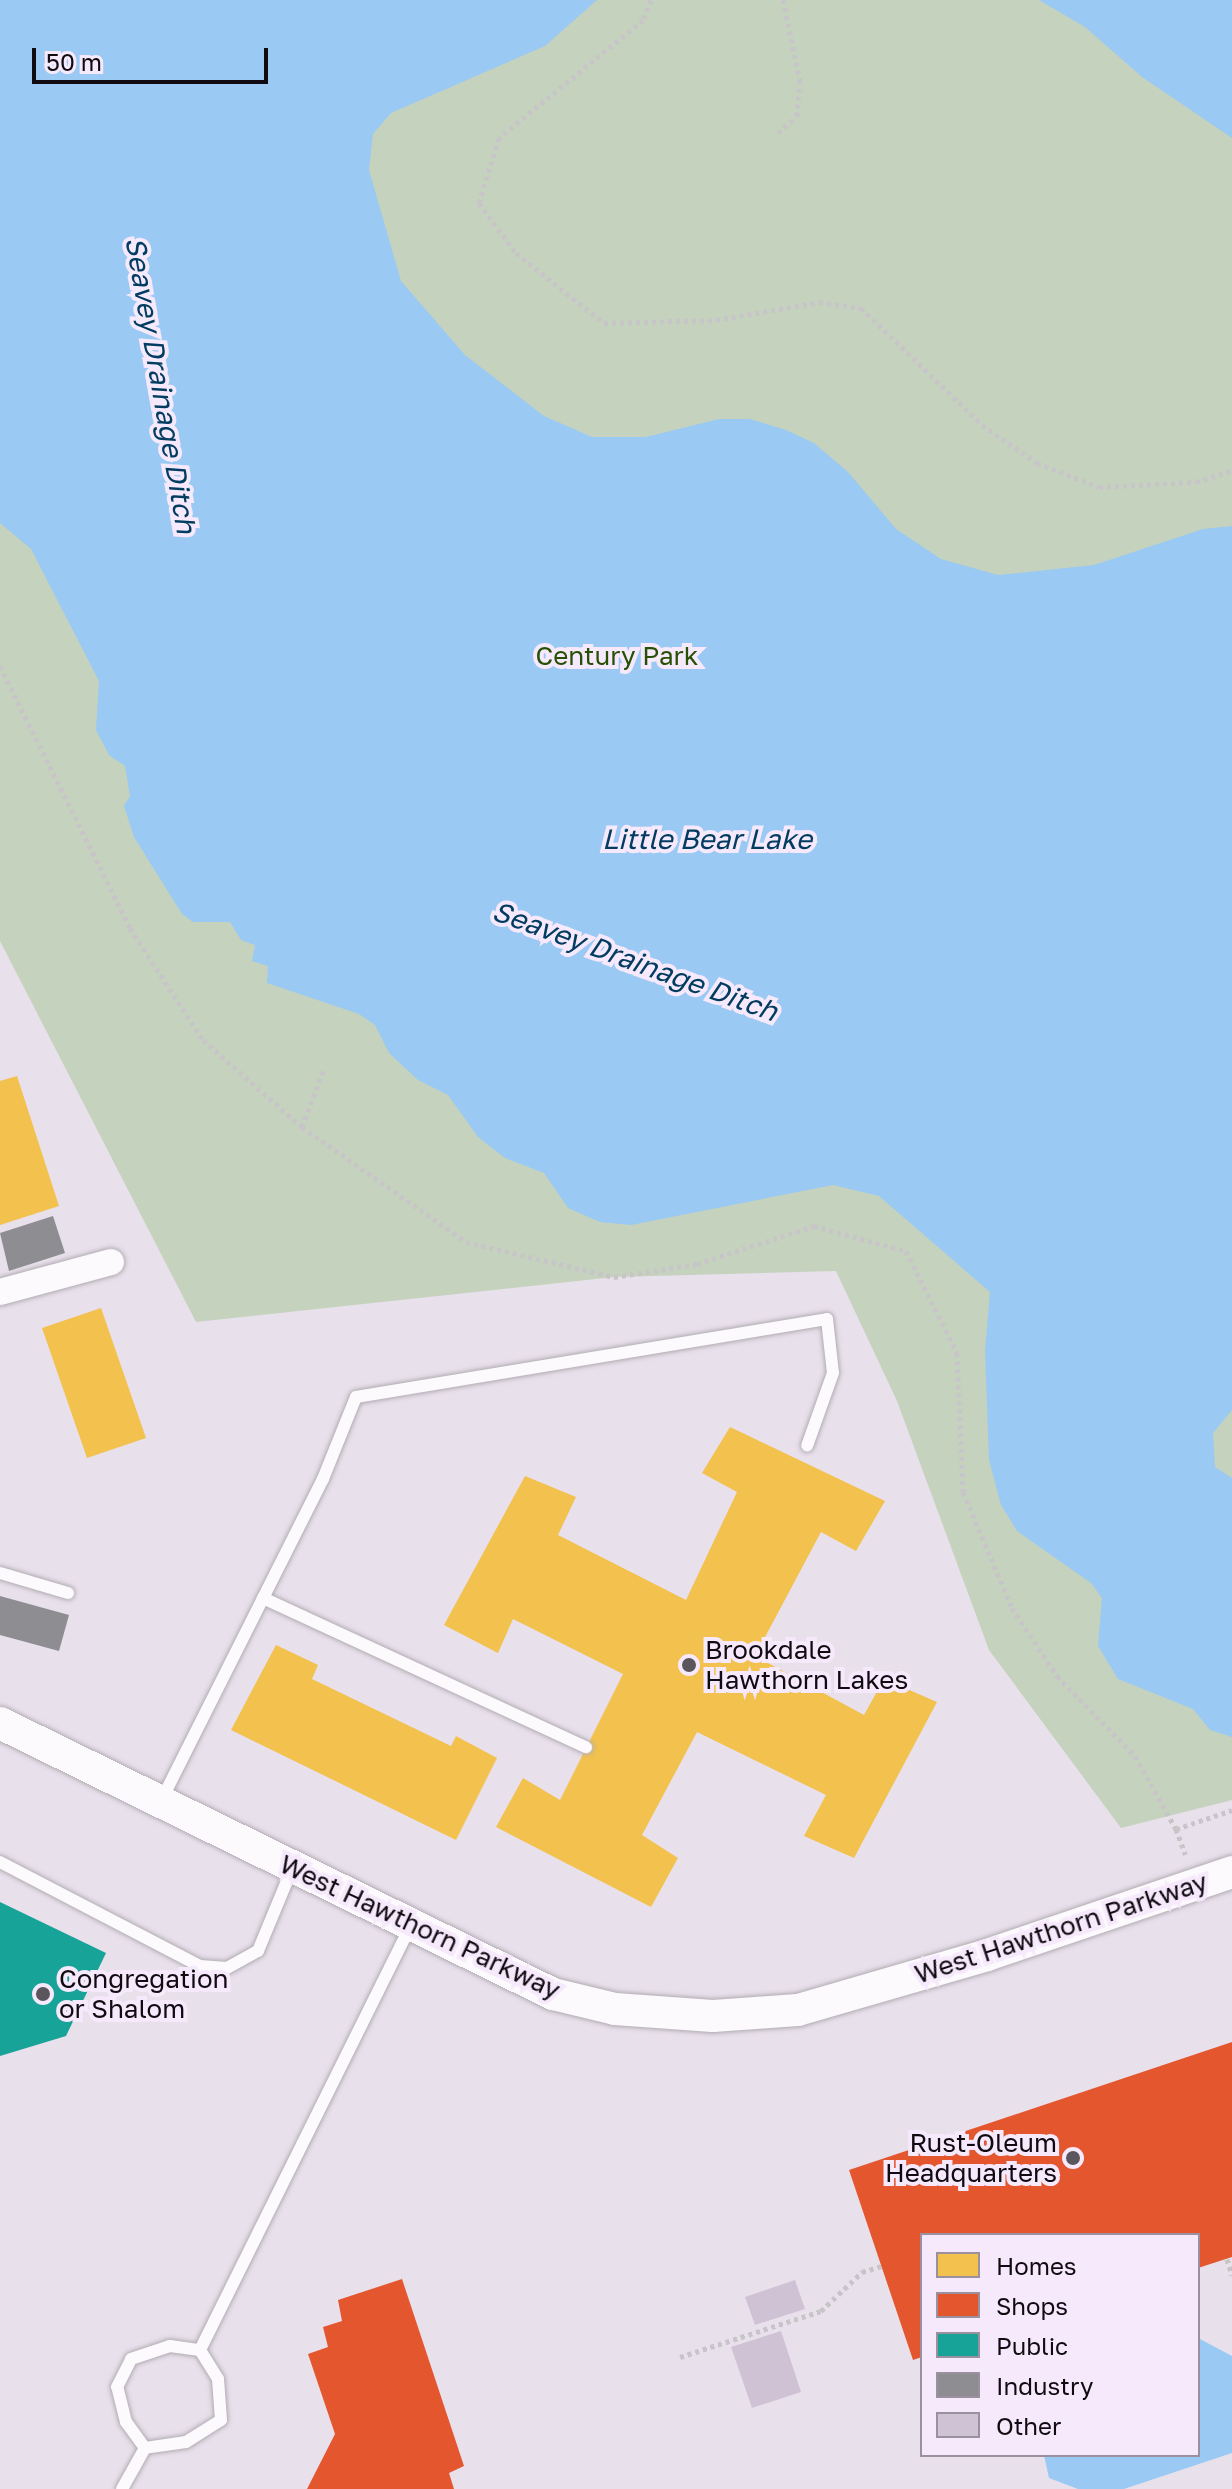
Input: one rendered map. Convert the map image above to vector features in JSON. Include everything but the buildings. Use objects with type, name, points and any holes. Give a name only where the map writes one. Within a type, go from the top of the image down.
[{"type":"street","points":[[0,1292],[111,1262]]},
{"type":"street","name":"West Hawthorn Parkway","points":[[0,1723],[553,1994],[615,2009],[713,2016],[798,2010],[987,1955],[1232,1872]]},
{"type":"lane","points":[[161,1801],[323,1479],[356,1397],[827,1319],[833,1373],[807,1446]]},
{"type":"lane","points":[[0,1573],[68,1593]]},
{"type":"lane","points":[[263,1598],[586,1747]]},
{"type":"lane","points":[[0,1862],[200,1966],[227,1968],[258,1951],[293,1867]]},
{"type":"lane","points":[[200,2350],[411,1925]]},
{"type":"lane","points":[[145,2448],[126,2422],[117,2387],[131,2359],[170,2346],[200,2350]]},
{"type":"lane","points":[[145,2448],[186,2442],[221,2420],[218,2379],[200,2350]]},
{"type":"lane","points":[[122,2489],[145,2448]]},
{"type":"path","points":[[651,0],[643,20],[499,138],[479,203],[516,253],[604,323],[716,320],[819,302],[861,308],[982,425],[1037,463],[1099,487],[1196,482],[1232,470]]},
{"type":"path","points":[[778,133],[797,116],[800,82],[783,0]]},
{"type":"path","points":[[0,666],[146,953],[203,1040],[302,1127],[323,1071]]},
{"type":"path","points":[[1227,2259],[1232,2275]]},
{"type":"path","points":[[680,2357],[821,2311],[862,2272],[882,2266]]},
{"type":"green space","name":"Little Bear Lake","points":[[0,0],[1232,0],[1232,1800],[1121,1828],[989,1650],[897,1401],[836,1271],[614,1277],[196,1322],[0,941]]},
{"type":"water","name":"Little Bear Lake","points":[[0,0],[597,0],[545,46],[391,113],[373,134],[369,170],[401,281],[465,355],[544,416],[592,437],[646,437],[719,419],[750,419],[786,430],[814,443],[848,472],[896,529],[941,559],[998,575],[1094,565],[1203,529],[1232,526],[1232,1410],[1213,1433],[1215,1467],[1232,1478],[1232,1737],[1210,1730],[1193,1709],[1118,1679],[1098,1646],[1102,1598],[1091,1583],[1017,1531],[1001,1505],[989,1460],[985,1351],[990,1292],[879,1196],[833,1185],[631,1225],[600,1222],[568,1208],[544,1173],[505,1158],[478,1137],[448,1095],[418,1080],[389,1053],[375,1025],[359,1014],[267,983],[268,966],[252,961],[255,945],[241,940],[230,922],[193,922],[182,914],[134,837],[124,806],[130,796],[125,766],[109,755],[96,730],[99,681],[31,549],[0,523]]},
{"type":"water","points":[[1039,0],[1232,0],[1232,138],[1142,77],[1085,27]]},
{"type":"water","points":[[1200,2339],[1232,2356],[1232,2453],[1124,2489],[1078,2489],[1049,2478],[1044,2457],[1200,2457]]},
{"type":"place","name":"Brookdale Hawthorn Lakes","points":[[689,1665]]},
{"type":"place","name":"Congregation or Shalom","points":[[43,1994]]},
{"type":"place","name":"Rust-Oleum Headquarters","points":[[1073,2158]]},
{"type":"water label","name":"Seavey Drainage Ditch","points":[[161,385]]},
{"type":"water label","name":"Seavey Drainage Ditch","points":[[635,961]]},
{"type":"park label","name":"Century Park","points":[[617,656]]}]
